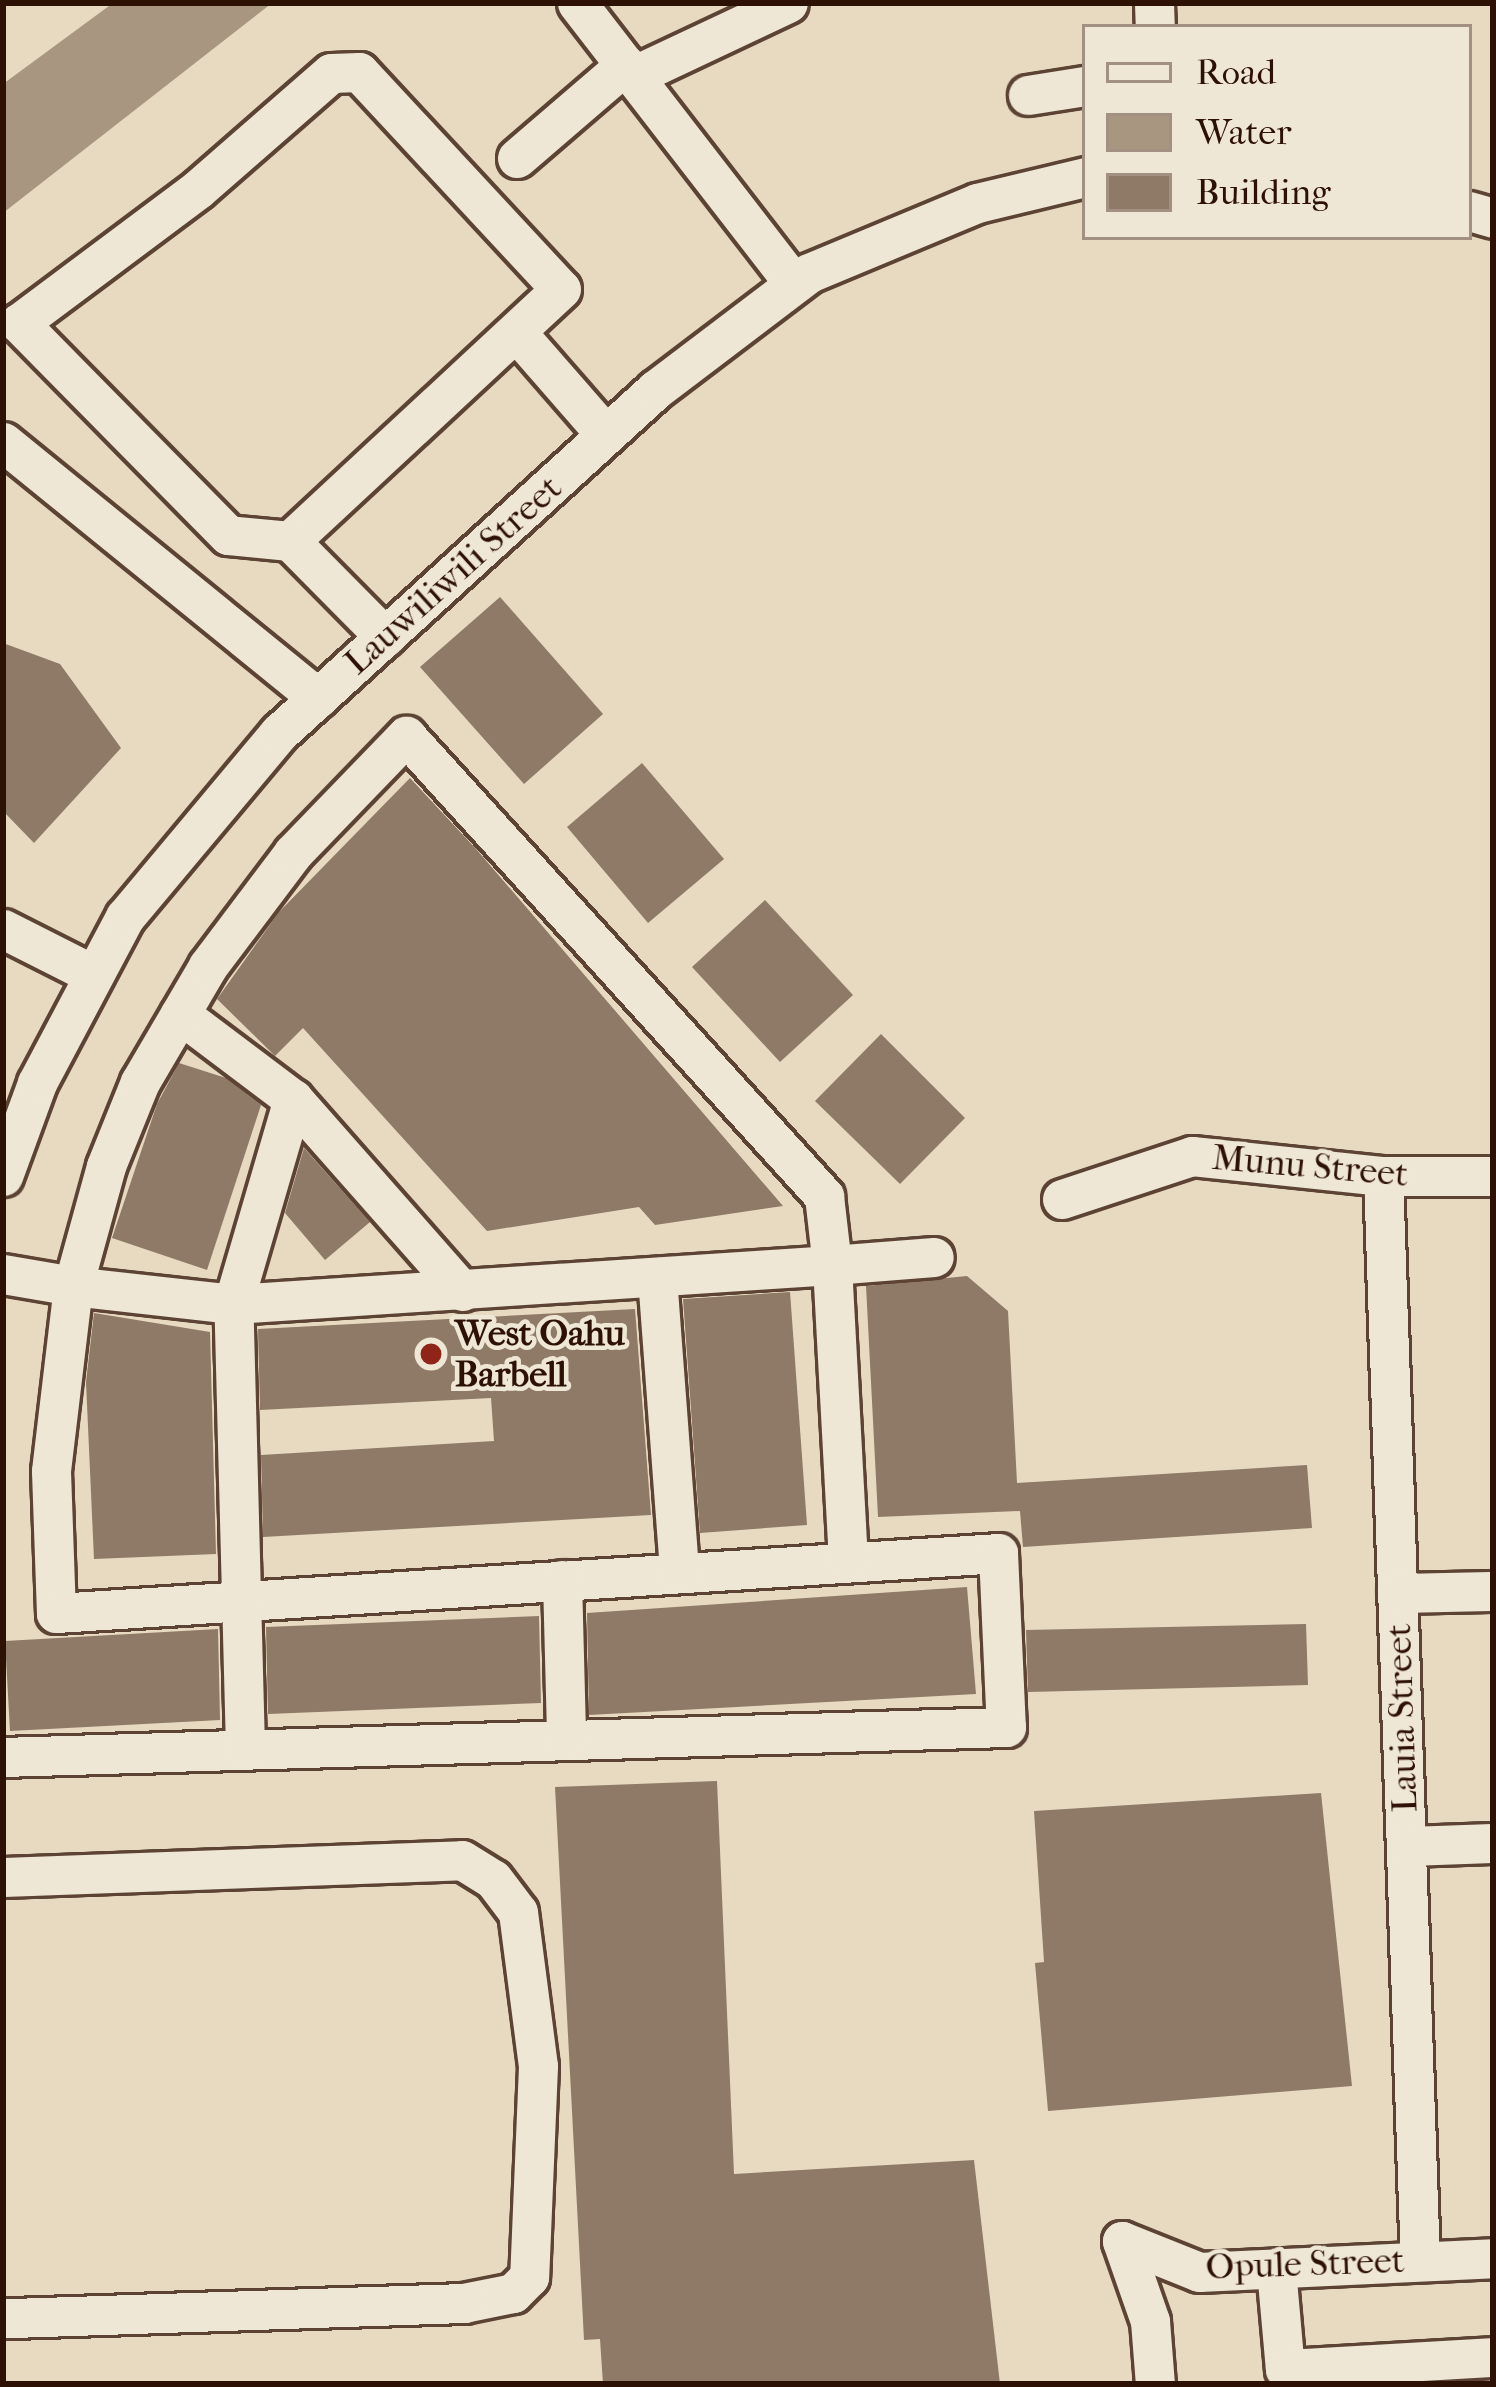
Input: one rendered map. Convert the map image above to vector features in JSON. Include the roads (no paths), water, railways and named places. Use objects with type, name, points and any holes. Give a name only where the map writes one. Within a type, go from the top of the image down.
[{"type":"street","points":[[577,3],[794,284]]},
{"type":"street","points":[[518,158],[629,71],[763,8]]},
{"type":"street","points":[[290,541],[561,290],[359,72],[331,73],[197,189],[19,323],[228,536],[290,541],[386,637]]},
{"type":"street","points":[[1028,94],[1082,86]]},
{"type":"street","name":"Lauwiliwili Street","points":[[3,1175],[37,1083],[92,974],[184,844],[318,698],[606,435],[794,284],[976,203],[1082,178]]},
{"type":"street","points":[[517,334],[606,435]]},
{"type":"street","points":[[3,442],[318,698]]},
{"type":"street","points":[[3,1757],[1006,1726],[998,1552],[56,1613],[50,1471],[73,1286],[106,1166],[180,1014],[292,853],[406,736],[824,1196],[848,1561]]},
{"type":"street","points":[[3,929],[92,974]]},
{"type":"street","points":[[180,1014],[293,1099],[462,1291]]},
{"type":"street","points":[[245,1748],[232,1304],[293,1099]]},
{"type":"street","name":"Munu Street","points":[[1062,1199],[1192,1156],[1383,1176],[1493,1176]]},
{"type":"street","name":"Lauia Street","points":[[1383,1176],[1420,2261]]},
{"type":"street","points":[[3,1274],[232,1304],[934,1257]]},
{"type":"street","points":[[657,1277],[679,1572]]},
{"type":"street","points":[[562,1580],[566,1738]]},
{"type":"street","points":[[1397,1593],[1493,1591]]},
{"type":"street","points":[[1408,1846],[1493,1843]]},
{"type":"street","points":[[3,1877],[462,1860],[493,1879],[518,1912],[538,2066],[529,2277],[512,2293],[464,2303],[3,2318]]},
{"type":"street","name":"Opule Street","points":[[1155,2384],[1150,2321],[1122,2241],[1199,2272],[1493,2258]]},
{"type":"street","points":[[1276,2269],[1286,2376],[1493,2357]]},
{"type":"water","points":[[113,3],[272,3],[3,213],[3,84]]},
{"type":"place","name":"West Oahu Barbell","points":[[431,1354]]}]
